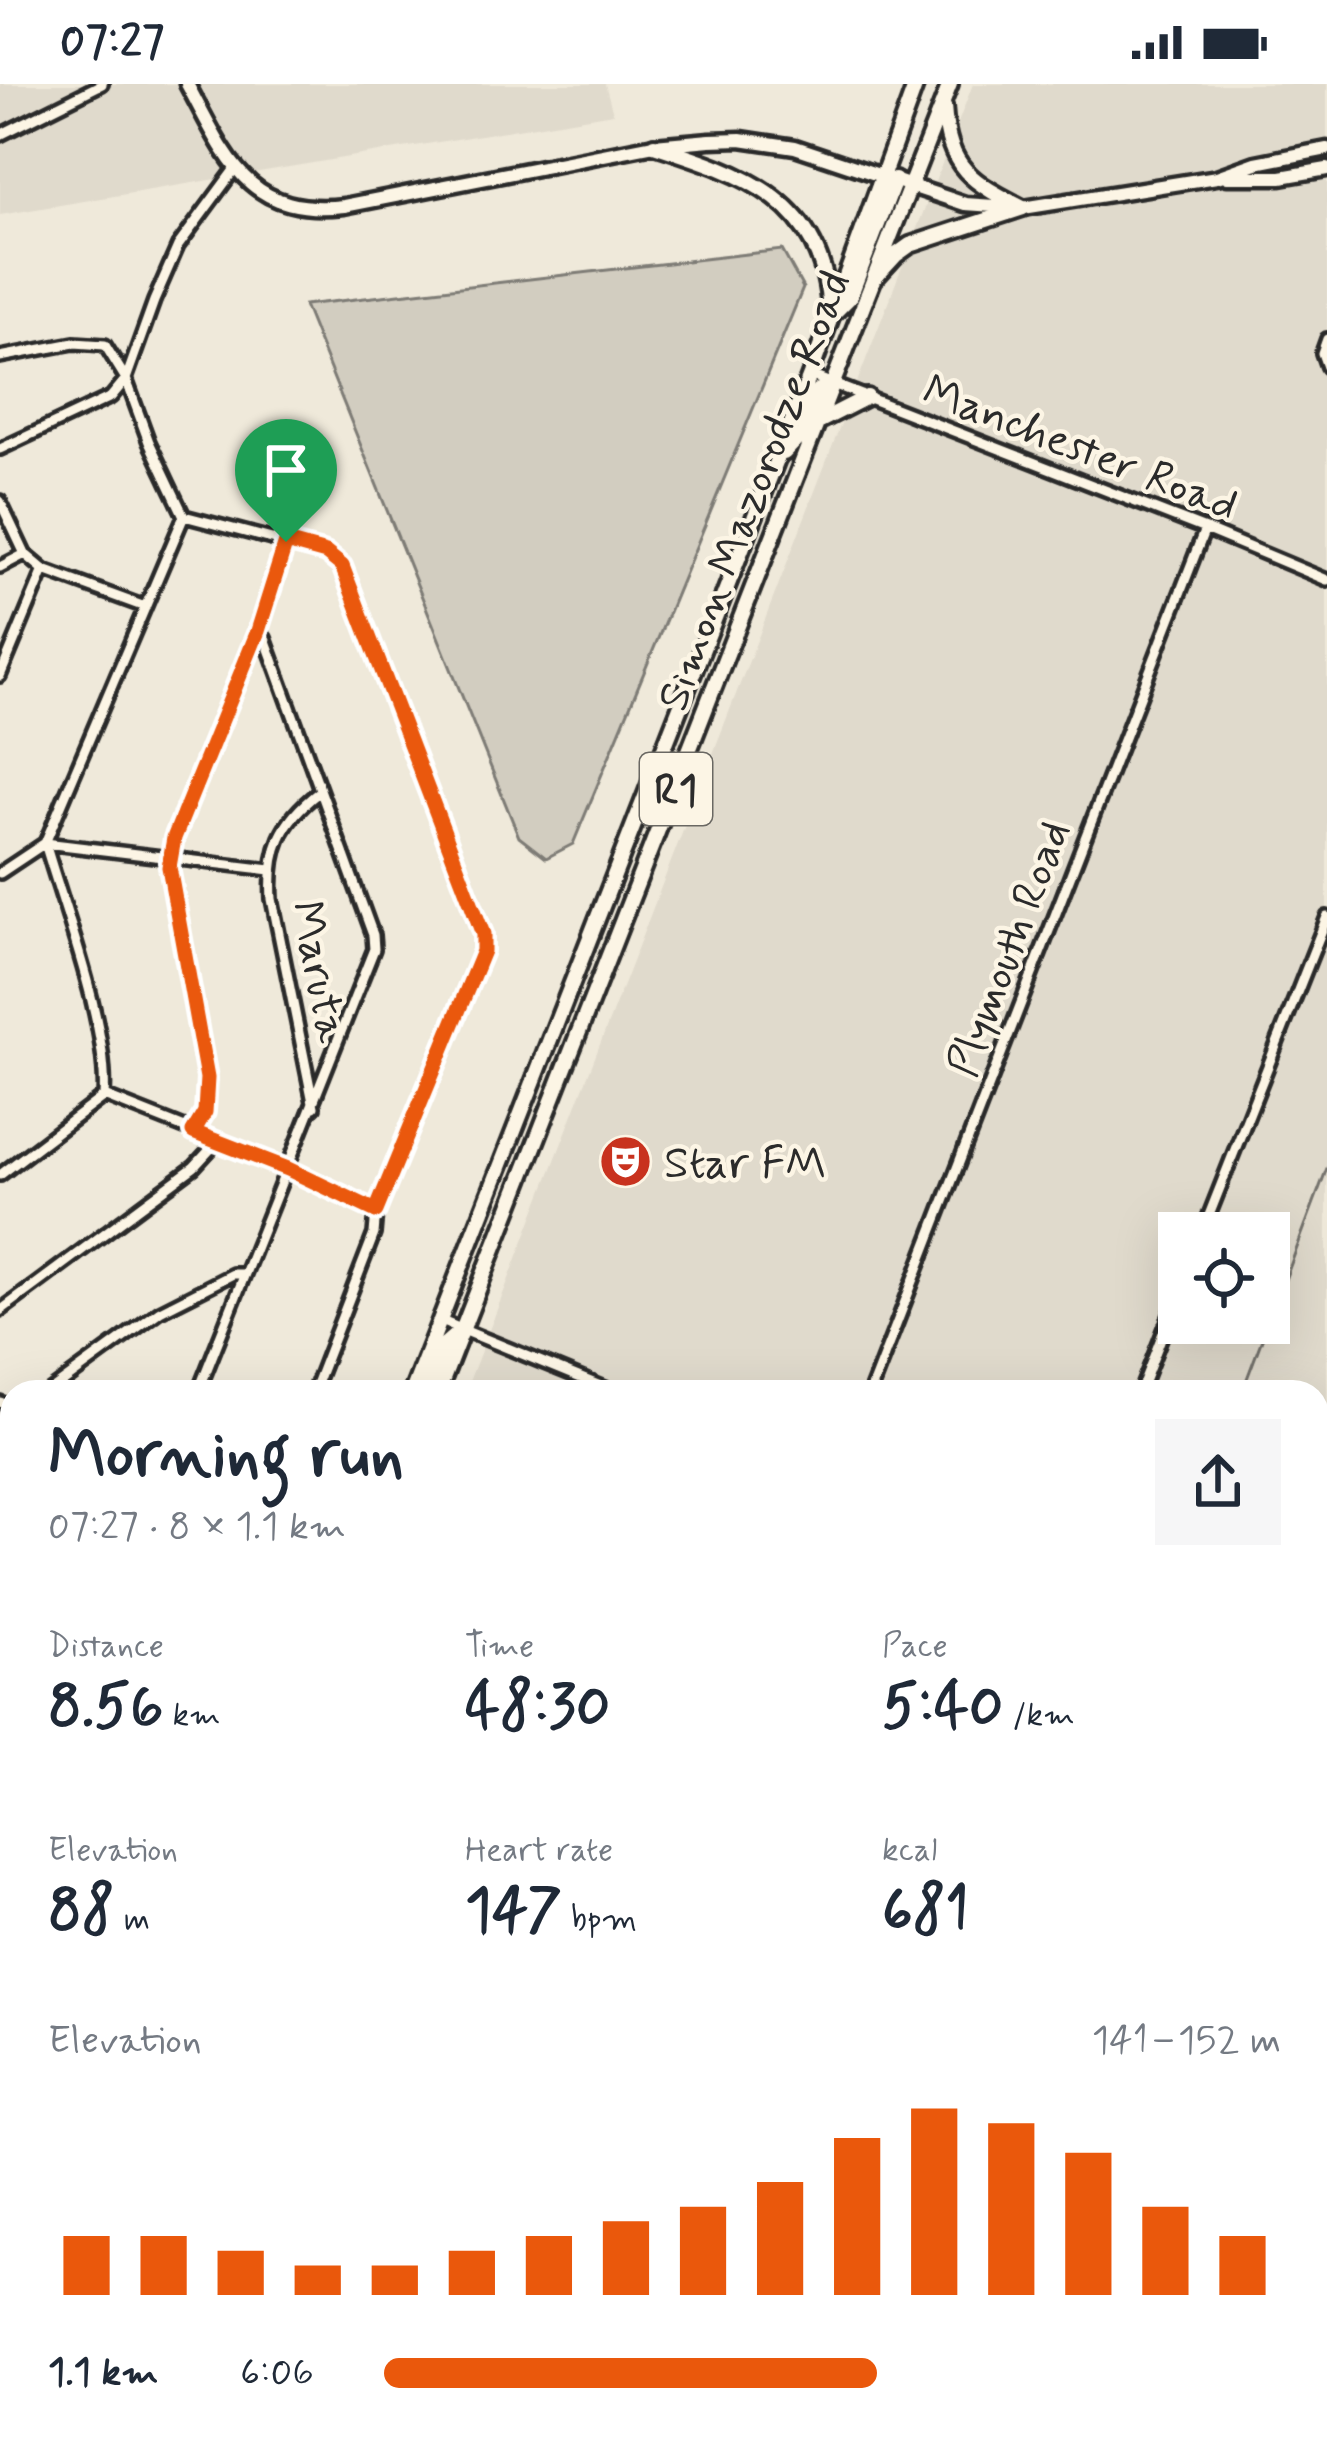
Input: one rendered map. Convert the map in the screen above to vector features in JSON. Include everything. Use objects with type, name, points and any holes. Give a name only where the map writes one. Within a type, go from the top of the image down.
[{"type":"highway","name":"Simon Mazorodze Road","points":[[443,1380],[833,385],[868,287],[916,84]]},
{"type":"highway","name":"Simon Mazorodze Road","points":[[416,1380],[830,317],[895,180],[944,102],[950,84]]},
{"type":"highway","points":[[944,102],[947,136],[959,165],[984,188],[1023,208]]},
{"type":"highway","points":[[654,145],[731,170],[794,213],[823,264],[830,317]]},
{"type":"highway","points":[[868,287],[910,245],[1023,208]]},
{"type":"highway","points":[[777,461],[802,434],[819,390],[833,385]]},
{"type":"highway","points":[[818,423],[867,397]]},
{"type":"highway","points":[[430,1380],[444,1345],[462,1330]]},
{"type":"main road","points":[[187,84],[233,170],[255,189],[303,208],[326,208],[654,145],[770,142],[965,203],[1023,208],[1216,176],[1327,149]]},
{"type":"main road","points":[[1216,176],[1260,178],[1327,169]]},
{"type":"street","points":[[0,135],[102,84]]},
{"type":"street","points":[[0,449],[111,397],[126,379],[178,246],[233,170]]},
{"type":"street","points":[[1327,339],[1322,353],[1327,367]]},
{"type":"street","points":[[0,357],[92,342],[105,345],[126,379],[184,516],[45,843],[0,873]]},
{"type":"street","name":"Manchester Road","points":[[810,375],[1327,580]]},
{"type":"street","points":[[0,501],[25,554],[44,571],[145,607]]},
{"type":"street","points":[[184,516],[326,553],[342,566],[483,934],[483,951],[376,1211],[374,1234],[318,1380]]},
{"type":"street","name":"Plymouth Road","points":[[875,1380],[1205,529]]},
{"type":"street","points":[[193,1132],[205,1112],[207,1078],[171,890],[170,858],[258,631],[286,542]]},
{"type":"street","points":[[0,567],[25,554]]},
{"type":"street","points":[[0,676],[44,571]]},
{"type":"street","points":[[203,1380],[374,949],[373,935],[266,638],[258,631]]},
{"type":"street","name":"Maruta","points":[[314,1106],[272,899],[271,870],[289,815],[319,792]]},
{"type":"street","points":[[45,843],[271,870]]},
{"type":"street","points":[[0,1175],[104,1096],[106,1072],[95,1022],[45,843]]},
{"type":"street","points":[[1210,1212],[1327,917]]},
{"type":"street","points":[[104,1096],[288,1169],[376,1211]]},
{"type":"street","points":[[0,1311],[194,1167],[217,1142]]},
{"type":"street","points":[[65,1380],[160,1311],[232,1274],[244,1274]]},
{"type":"street","points":[[439,1320],[585,1380]]},
{"type":"street","points":[[1145,1380],[1159,1344]]},
{"type":"shaded area","points":[[0,84],[605,84],[613,113],[0,215]]},
{"type":"shaded area","points":[[973,84],[1327,84],[1327,1380],[470,1380]]},
{"type":"shaded area","points":[[782,250],[803,288],[573,844],[546,858],[519,837],[304,305]]},
{"type":"waterway","points":[[1290,1266],[1327,1168]]},
{"type":"waterway","points":[[1247,1380],[1260,1344]]},
{"type":"place","name":"Star FM","points":[[625,1161]]},
{"type":"route","points":[[286,542],[326,553],[342,566],[483,934],[483,951],[376,1211],[288,1169],[193,1132],[205,1112],[207,1078],[169,867],[174,838],[258,631],[286,542]]}]
